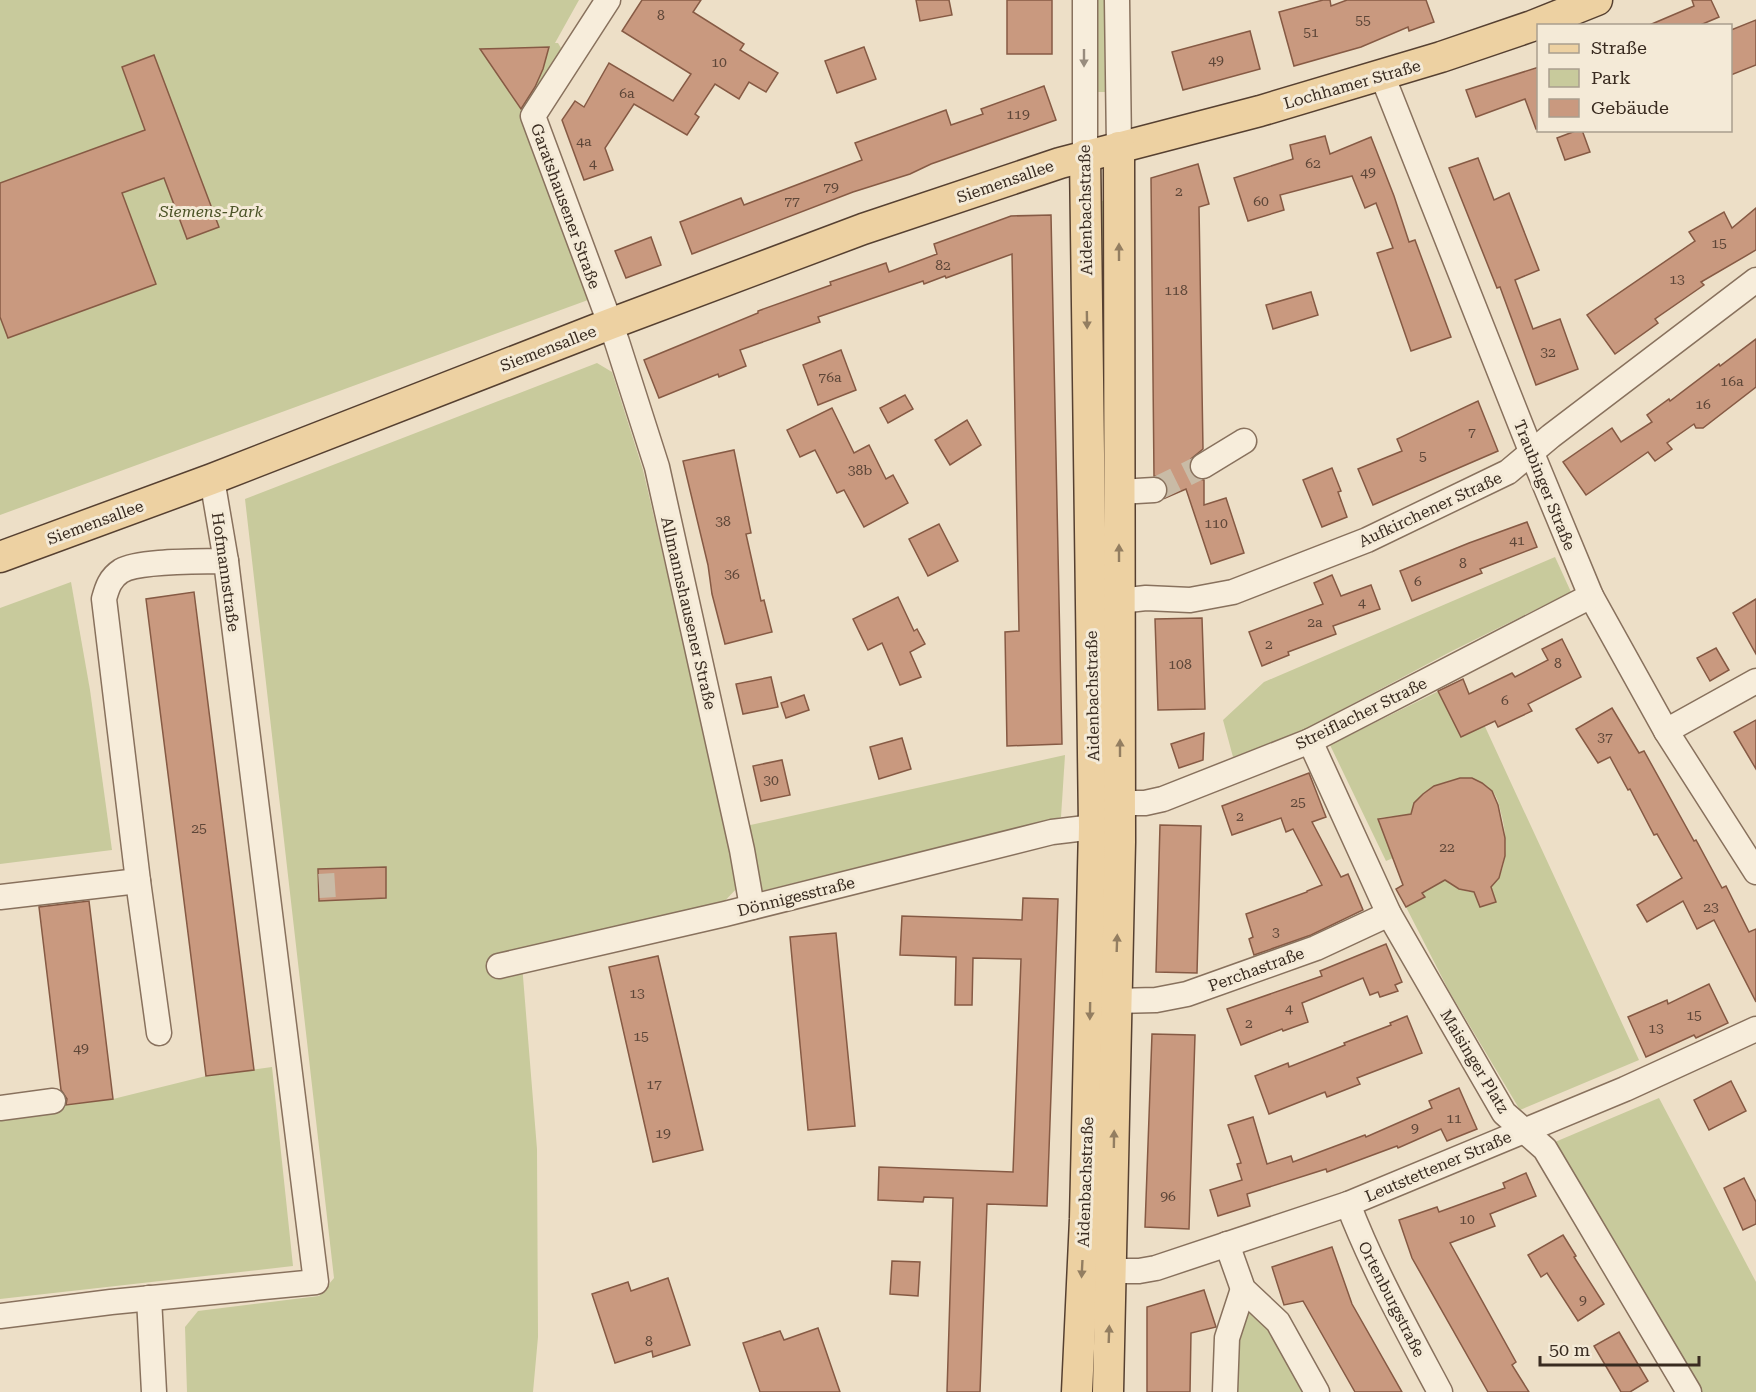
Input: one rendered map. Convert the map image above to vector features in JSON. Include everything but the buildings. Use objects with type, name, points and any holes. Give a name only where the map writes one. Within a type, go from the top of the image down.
[{"type":"main road","name":"Lochhamer Straße","points":[[1101,152],[1260,111],[1382,75],[1512,33],[1598,0]]},
{"type":"main road","name":"Siemensallee","points":[[0,557],[212,479],[610,324],[863,229],[1101,152]]},
{"type":"main road","name":"Aidenbachstraße","points":[[1101,152],[1119,492],[1120,803],[1107,1392]]},
{"type":"main road","name":"Aidenbachstraße","points":[[1077,1392],[1085,1219],[1094,827],[1101,152]]},
{"type":"street","name":"Garatshausener Straße","points":[[608,0],[533,116],[610,324]]},
{"type":"street","name":"Aidenbachstraße","points":[[1085,0],[1101,152]]},
{"type":"street","name":"Aidenbachstraße","points":[[1101,152],[1117,0]]},
{"type":"street","name":"Traubinger Straße","points":[[1382,75],[1531,452],[1591,596],[1666,731],[1756,872]]},
{"type":"street","name":"Aufkirchener Straße","points":[[1119,601],[1146,598],[1190,600],[1233,592],[1367,540],[1508,472],[1756,280]]},
{"type":"street","name":"Allmannshausener Straße","points":[[610,324],[657,467],[742,850],[752,907]]},
{"type":"street","points":[[1203,466],[1244,441]]},
{"type":"street","name":"Hofmannstraße","points":[[149,1298],[316,1282],[226,561],[212,479]]},
{"type":"street","points":[[1119,492],[1154,490]]},
{"type":"street","points":[[159,1033],[104,599],[108,584],[121,571],[142,565],[226,561]]},
{"type":"street","name":"Streiflacher Straße","points":[[1120,803],[1145,803],[1163,799],[1310,741],[1447,679],[1591,596]]},
{"type":"street","points":[[1666,731],[1756,681]]},
{"type":"street","name":"Maisinger Platz","points":[[1310,741],[1389,914],[1504,1113],[1545,1149],[1689,1392]]},
{"type":"street","name":"Dönnigesstraße","points":[[499,966],[752,907],[1052,832],[1094,827]]},
{"type":"street","points":[[0,897],[138,881]]},
{"type":"street","name":"Perchastraße","points":[[1115,1001],[1156,1000],[1187,994],[1316,948],[1389,914]]},
{"type":"street","name":"Leutstettener Straße","points":[[1111,1271],[1139,1272],[1156,1268],[1348,1204],[1625,1089],[1756,1029]]},
{"type":"street","points":[[0,1107],[53,1101]]},
{"type":"street","name":"Ortenburgstraße","points":[[1348,1204],[1360,1236],[1395,1309],[1440,1392]]},
{"type":"street","points":[[1227,1244],[1243,1289],[1278,1322],[1317,1392]]},
{"type":"street","points":[[1225,1392],[1227,1338],[1243,1289]]},
{"type":"street","points":[[0,1316],[149,1298],[154,1392]]},
{"type":"green space","name":"Siemens-Park","points":[[0,0],[579,0],[555,43],[558,43],[561,48],[549,71],[528,101],[525,120],[588,300],[0,515]]},
{"type":"green space","points":[[1097,0],[1104,0],[1105,92],[1098,92]]},
{"type":"green space","points":[[1099,201],[1103,201],[1107,689]]},
{"type":"green space","points":[[597,363],[612,372],[643,470],[740,885],[718,908],[521,952],[537,1149],[538,1337],[533,1392],[187,1392],[185,1327],[198,1311],[319,1296],[334,1278],[245,499]]},
{"type":"green space","points":[[1555,557],[1571,592],[1450,652],[1296,734],[1233,757],[1223,720],[1264,682]]},
{"type":"green space","points":[[71,582],[90,690],[112,850],[0,864],[0,608]]},
{"type":"green space","points":[[1463,679],[1639,1060],[1520,1110],[1449,991],[1406,907],[1425,897],[1422,893],[1445,880],[1470,892],[1486,889],[1494,883],[1504,863],[1505,851],[1504,827],[1496,796],[1487,786],[1476,780],[1452,780],[1440,784],[1420,797],[1411,814],[1379,818],[1393,858],[1386,861],[1330,745]]},
{"type":"green space","points":[[1065,755],[1061,817],[762,891],[746,826]]},
{"type":"green space","points":[[272,1067],[293,1266],[0,1299],[0,1113],[113,1099],[206,1076]]},
{"type":"green space","points":[[1659,1098],[1756,1282],[1756,1392],[1701,1392],[1555,1142]]},
{"type":"green space","points":[[1246,1305],[1272,1328],[1309,1392],[1229,1392],[1232,1338]]},
{"type":"tunnel","points":[[1154,490],[1203,466]]},
{"type":"tunnel","points":[[319,886],[335,885]]}]
